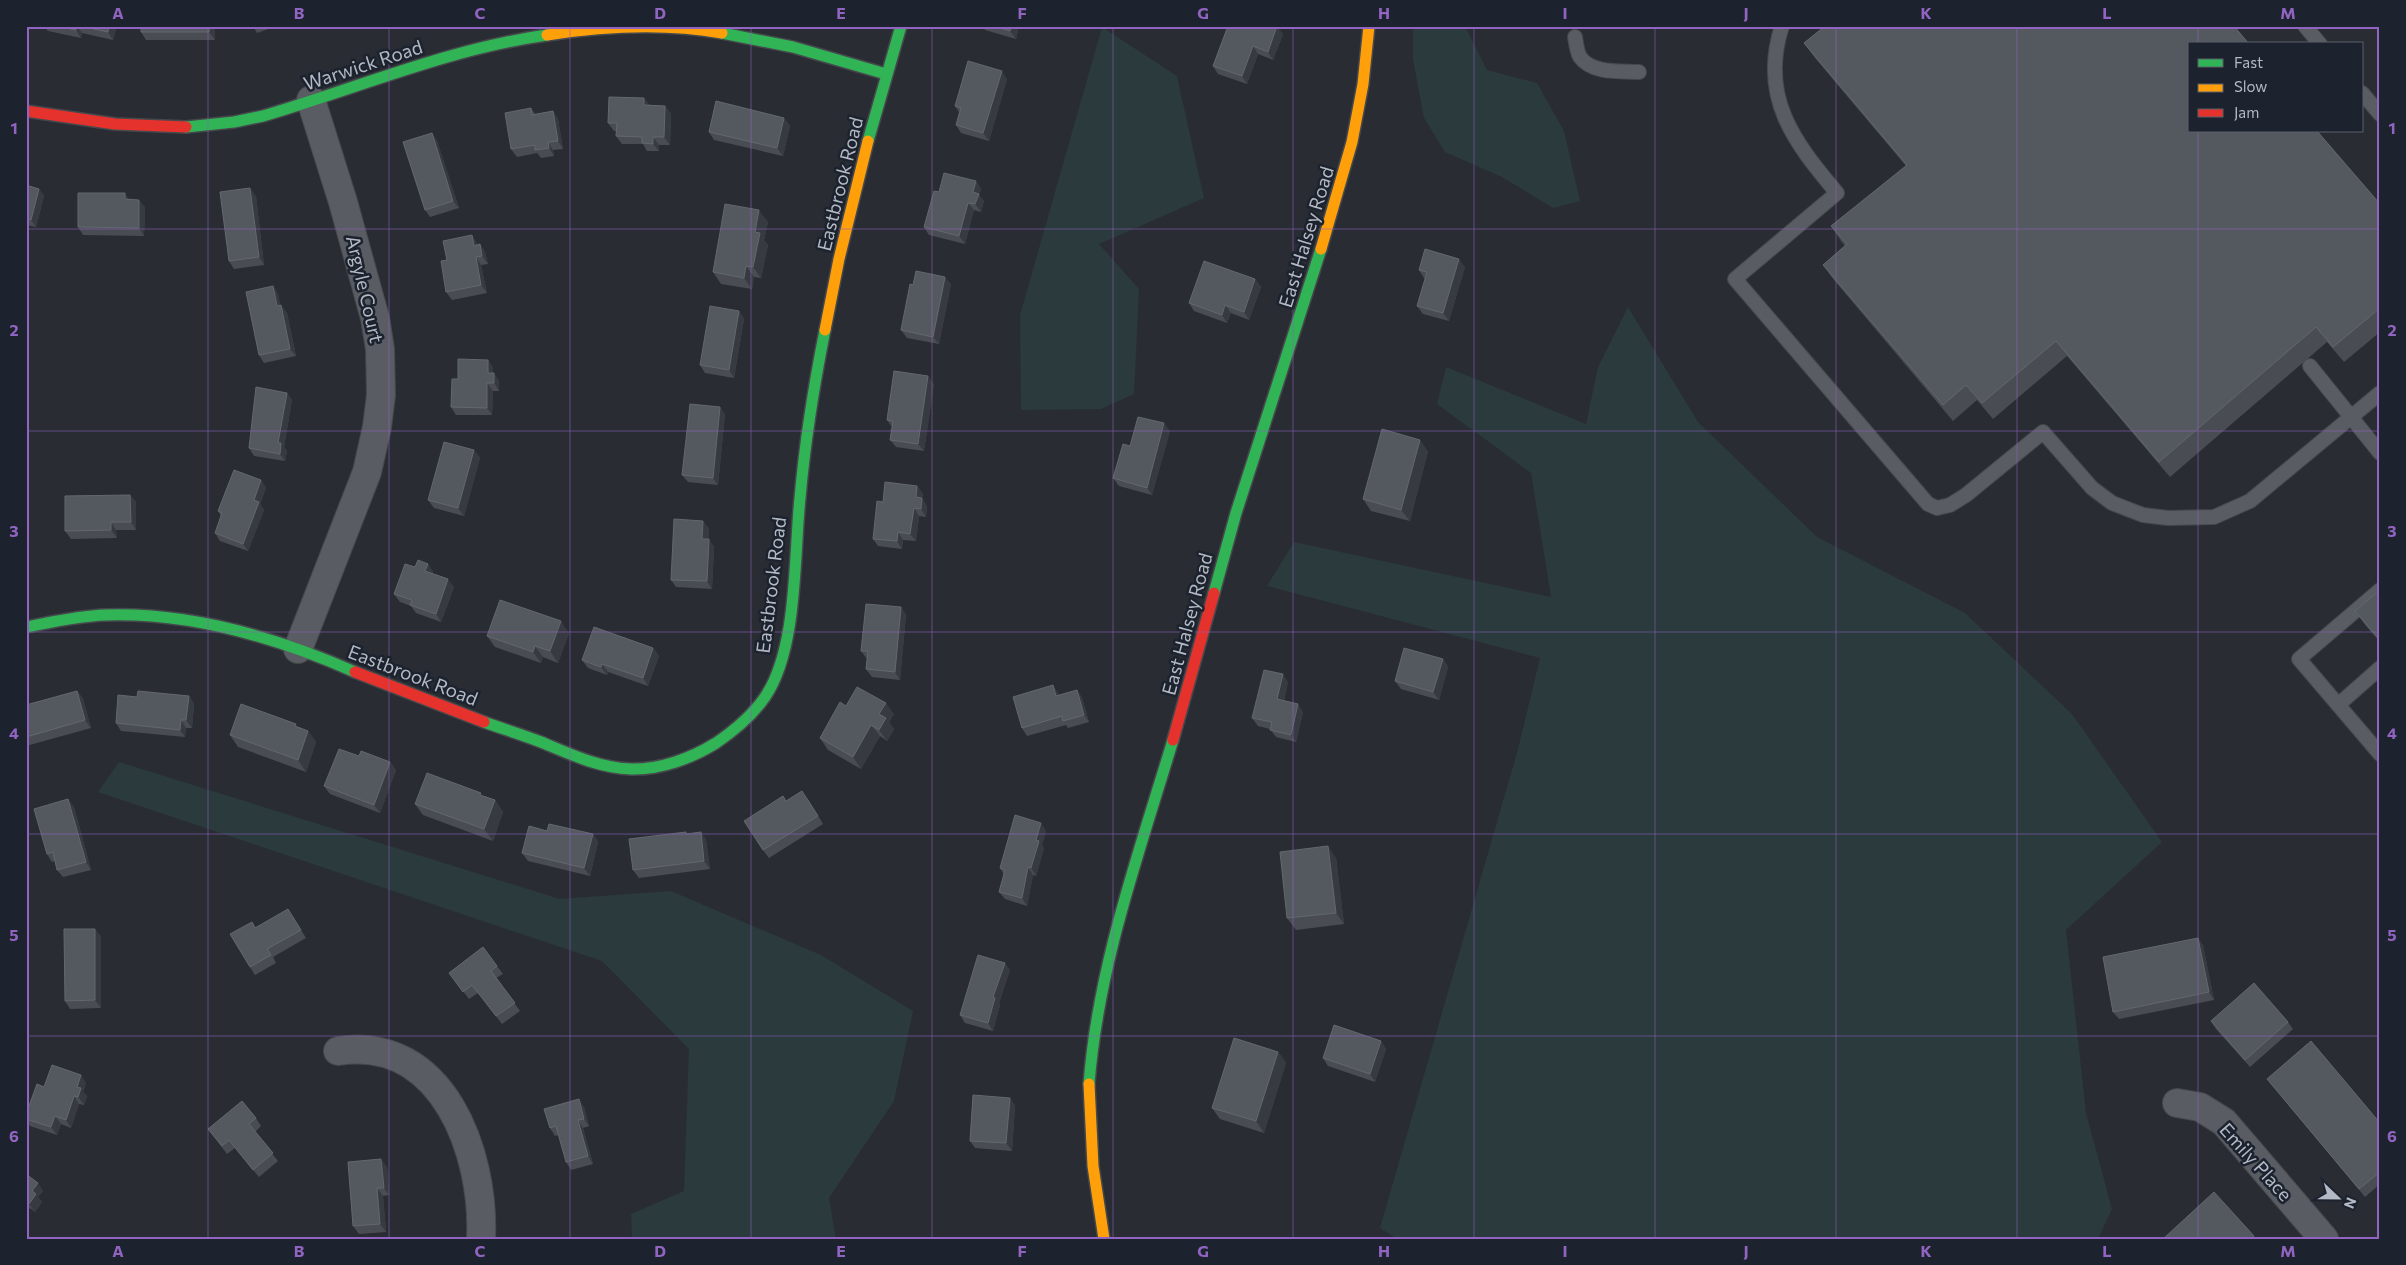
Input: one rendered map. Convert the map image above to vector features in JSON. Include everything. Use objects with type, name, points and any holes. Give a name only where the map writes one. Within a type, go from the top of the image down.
[{"type":"street","name":"Eastbrook Road","points":[[26,627],[105,615],[152,616],[199,622],[298,649],[392,688],[609,767],[656,767],[686,759],[726,737],[750,716],[769,691],[776,677],[783,652],[813,400],[836,275],[886,74],[901,26]]},
{"type":"street","name":"East Halsey Road","points":[[1104,1239],[1094,1166],[1088,1090],[1092,1041],[1109,956],[1188,687],[1236,513],[1305,302],[1340,187],[1352,142],[1363,84],[1368,26]]},
{"type":"street","name":"Warwick Road","points":[[26,111],[122,126],[170,127],[216,124],[262,116],[457,53],[503,42],[564,32],[627,27],[680,28],[736,34],[820,54],[886,74]]},
{"type":"street","name":"Argyle Court","points":[[298,649],[367,472],[377,426],[381,395],[380,349],[375,318],[343,202],[310,100]]},
{"type":"street","points":[[338,1052],[357,1048],[382,1051],[410,1064],[434,1084],[459,1123],[472,1152],[478,1177],[482,1213],[481,1239]]},
{"type":"street","name":"Emily Place","points":[[2177,1103],[2200,1108],[2224,1122],[2324,1239]]},
{"type":"lane","points":[[1782,26],[1777,43],[1775,76],[1780,106],[1793,137],[1837,193],[1735,279],[1928,504],[1937,508],[1950,505],[1966,495],[2043,432],[2092,488],[2112,504],[2143,515],[2168,518],[2214,517],[2250,501],[2380,392]]},
{"type":"lane","points":[[2305,26],[2318,42]]},
{"type":"lane","points":[[1575,37],[1579,56],[1589,66],[1603,70],[1639,72]]},
{"type":"lane","points":[[2364,95],[2380,114]]},
{"type":"lane","points":[[2310,366],[2380,453]]},
{"type":"lane","points":[[2379,752],[2299,659],[2380,590]]},
{"type":"lane","points":[[2338,705],[2380,668]]},
{"type":"shaded area","points":[[1413,26],[1465,26],[1487,70],[1537,83],[1564,131],[1580,201],[1553,208],[1502,177],[1445,152],[1424,118],[1413,60]]},
{"type":"shaded area","points":[[1102,27],[1177,76],[1204,198],[1099,244],[1139,289],[1134,394],[1101,409],[1021,410],[1020,315]]},
{"type":"shaded area","points":[[1628,307],[1698,422],[1817,537],[1965,613],[2072,714],[2162,842],[2066,930],[2086,1113],[2112,1209],[2098,1239],[1397,1239],[1380,1228],[1518,749],[1540,658],[1267,586],[1294,542],[1551,597],[1531,473],[1437,404],[1446,367],[1586,424],[1598,367]]},
{"type":"shaded area","points":[[119,762],[560,899],[671,891],[821,955],[913,1011],[894,1101],[829,1198],[836,1239],[632,1239],[631,1214],[684,1191],[689,1049],[602,961],[98,792]]},
{"type":"building","points":[[56,26],[77,26],[76,30]]},
{"type":"building","points":[[80,26],[109,26],[108,32]]},
{"type":"building","points":[[141,26],[209,26],[209,32],[141,32]]},
{"type":"building","points":[[994,26],[1012,26],[1010,31]]},
{"type":"building","points":[[1228,26],[1277,26],[1268,52],[1253,46],[1242,76],[1213,66]]},
{"type":"building","points":[[1825,26],[2234,26],[2247,42],[2188,42],[2188,132],[2318,132],[2380,204],[2380,308],[2333,347],[2316,327],[2159,462],[2056,341],[1982,403],[1966,385],[1943,405],[1823,265],[1847,244],[1831,226],[1907,165],[1804,43]]},
{"type":"building","points":[[968,61],[1002,71],[983,133],[956,125],[961,108],[955,106]]},
{"type":"building","points":[[609,97],[644,98],[644,105],[665,106],[664,137],[653,137],[653,144],[642,143],[642,137],[616,136],[617,123],[608,123]]},
{"type":"building","points":[[716,101],[784,118],[777,148],[709,132]]},
{"type":"building","points":[[531,108],[532,115],[553,111],[558,141],[548,142],[549,148],[535,150],[535,145],[511,149],[505,113]]},
{"type":"building","points":[[432,133],[453,201],[425,210],[403,142]]},
{"type":"building","points":[[944,173],[976,181],[973,192],[979,194],[975,204],[968,203],[959,236],[924,227],[934,191],[939,192]]},
{"type":"building","points":[[26,185],[39,189],[31,220],[26,218]]},
{"type":"building","points":[[250,188],[259,257],[229,261],[220,192]]},
{"type":"building","points":[[78,193],[125,193],[125,199],[139,200],[139,228],[78,227]]},
{"type":"building","points":[[725,204],[759,210],[755,232],[760,233],[753,267],[746,266],[744,278],[713,272]]},
{"type":"building","points":[[472,235],[474,246],[480,244],[482,256],[476,257],[481,285],[446,292],[441,261],[447,260],[443,241]]},
{"type":"building","points":[[1425,249],[1459,259],[1443,313],[1417,306],[1427,272],[1419,270]]},
{"type":"building","points":[[1204,261],[1255,279],[1244,312],[1225,305],[1222,315],[1189,303]]},
{"type":"building","points":[[916,271],[945,277],[933,337],[901,330],[910,284],[913,285]]},
{"type":"building","points":[[273,286],[277,306],[281,305],[290,349],[259,355],[246,292]]},
{"type":"building","points":[[710,306],[739,311],[729,370],[700,365]]},
{"type":"building","points":[[458,359],[488,360],[488,373],[494,373],[494,383],[487,383],[487,408],[451,407],[452,379],[458,379]]},
{"type":"building","points":[[894,371],[928,376],[918,444],[890,440],[893,421],[887,420]]},
{"type":"building","points":[[256,387],[287,393],[278,443],[281,443],[280,454],[249,448]]},
{"type":"building","points":[[690,404],[720,407],[713,478],[682,475]]},
{"type":"building","points":[[1138,417],[1164,423],[1147,488],[1113,478],[1123,444],[1130,446]]},
{"type":"building","points":[[1382,429],[1420,440],[1401,510],[1363,499]]},
{"type":"building","points":[[444,442],[474,450],[458,508],[428,500]]},
{"type":"building","points":[[234,470],[261,480],[254,500],[259,502],[243,544],[215,533],[222,513],[218,511]]},
{"type":"building","points":[[885,482],[917,486],[916,497],[922,498],[921,509],[914,508],[910,534],[898,532],[897,541],[873,539],[877,501],[883,502]]},
{"type":"building","points":[[130,495],[131,522],[111,522],[111,530],[65,531],[65,496]]},
{"type":"building","points":[[674,519],[703,521],[702,539],[709,539],[707,581],[671,580]]},
{"type":"building","points":[[418,560],[428,564],[425,571],[448,579],[436,614],[410,605],[412,600],[394,594],[405,564],[415,567]]},
{"type":"building","points":[[2380,590],[2380,640],[2355,611]]},
{"type":"building","points":[[500,600],[561,621],[550,651],[535,646],[533,652],[487,636]]},
{"type":"building","points":[[866,604],[901,607],[895,672],[866,669],[868,651],[861,651]]},
{"type":"building","points":[[594,627],[653,648],[643,678],[602,664],[601,667],[582,660]]},
{"type":"building","points":[[1404,648],[1443,659],[1433,692],[1395,681]]},
{"type":"building","points":[[1264,670],[1283,674],[1277,699],[1298,704],[1291,735],[1270,730],[1272,722],[1252,718]]},
{"type":"building","points":[[1053,685],[1056,696],[1077,690],[1084,715],[1063,721],[1062,716],[1022,728],[1013,697]]},
{"type":"building","points":[[857,687],[886,703],[879,714],[886,718],[879,730],[871,725],[853,757],[820,738],[840,702],[846,706]]},
{"type":"building","points":[[77,691],[85,720],[26,737],[26,705]]},
{"type":"building","points":[[138,691],[189,696],[186,720],[181,720],[180,730],[116,723],[118,695],[137,697]]},
{"type":"building","points":[[241,704],[296,724],[295,726],[308,731],[298,760],[230,735]]},
{"type":"building","points":[[339,749],[359,756],[361,751],[390,762],[374,805],[324,786]]},
{"type":"building","points":[[427,773],[495,800],[484,829],[415,804]]},
{"type":"building","points":[[802,791],[818,816],[763,850],[744,821],[783,796],[786,801]]},
{"type":"building","points":[[68,799],[86,862],[57,870],[53,852],[47,854],[34,809]]},
{"type":"building","points":[[1015,815],[1041,823],[1036,840],[1039,841],[1031,868],[1028,867],[1022,898],[999,892],[1005,870],[1000,868]]},
{"type":"building","points":[[549,824],[593,834],[584,868],[522,853],[529,826],[547,831]]},
{"type":"building","points":[[686,832],[686,834],[701,832],[704,861],[633,870],[629,839]]},
{"type":"building","points":[[1328,846],[1336,913],[1287,918],[1280,852]]},
{"type":"building","points":[[288,909],[301,930],[267,949],[271,955],[250,967],[230,934],[252,922],[255,928]]},
{"type":"building","points":[[64,929],[95,929],[95,1000],[65,1001]]},
{"type":"building","points":[[2198,938],[2209,992],[2113,1012],[2103,957]]},
{"type":"building","points":[[483,947],[497,966],[491,971],[515,1003],[496,1016],[472,985],[463,992],[449,973]]},
{"type":"building","points":[[978,955],[1005,963],[993,997],[995,998],[988,1023],[960,1015]]},
{"type":"building","points":[[2254,983],[2288,1022],[2245,1060],[2211,1021]]},
{"type":"building","points":[[1334,1025],[1381,1041],[1370,1074],[1323,1058]]},
{"type":"building","points":[[1234,1038],[1278,1052],[1256,1121],[1212,1108]]},
{"type":"building","points":[[2311,1041],[2380,1123],[2380,1172],[2359,1189],[2267,1079]]},
{"type":"building","points":[[52,1065],[81,1075],[77,1087],[81,1088],[78,1097],[74,1096],[66,1120],[55,1116],[51,1127],[26,1119],[26,1114],[37,1084],[44,1087]]},
{"type":"building","points":[[973,1095],[1010,1098],[1006,1143],[970,1141]]},
{"type":"building","points":[[579,1099],[584,1119],[578,1120],[588,1156],[566,1162],[556,1126],[550,1128],[544,1109]]},
{"type":"building","points":[[242,1101],[256,1118],[249,1124],[273,1153],[253,1170],[229,1140],[222,1146],[208,1129]]},
{"type":"building","points":[[381,1159],[384,1188],[377,1188],[380,1224],[353,1226],[348,1162]]},
{"type":"building","points":[[26,1174],[38,1183],[32,1191],[36,1194],[29,1204],[26,1202]]},
{"type":"building","points":[[2214,1192],[2254,1236],[2252,1239],[2163,1239]]},
{"type":"traffic: fast","points":[[868,141],[901,26]]},
{"type":"traffic: fast","points":[[722,33],[793,47],[886,74]]},
{"type":"traffic: fast","points":[[186,127],[234,122],[263,116],[439,59],[510,41],[547,35]]},
{"type":"traffic: fast","points":[[1214,593],[1236,513],[1321,249]]},
{"type":"traffic: fast","points":[[484,722],[596,763],[619,768],[642,769],[675,762],[707,748],[730,733],[755,710],[776,677],[784,654],[789,628],[793,600],[804,455],[825,330]]},
{"type":"traffic: fast","points":[[26,627],[105,615],[169,618],[201,623],[264,638],[355,672]]},
{"type":"traffic: fast","points":[[1089,1084],[1101,996],[1111,953],[1134,867],[1173,740]]},
{"type":"traffic: slow","points":[[1321,249],[1352,142],[1363,84],[1369,26]]},
{"type":"traffic: slow","points":[[547,35],[591,29],[634,27],[678,28],[722,33]]},
{"type":"traffic: slow","points":[[825,330],[839,259],[868,141]]},
{"type":"traffic: slow","points":[[1089,1084],[1093,1166],[1104,1239]]},
{"type":"traffic: jam","points":[[26,111],[115,124],[186,127]]},
{"type":"traffic: jam","points":[[1173,740],[1214,593]]},
{"type":"traffic: jam","points":[[355,672],[484,722]]}]
